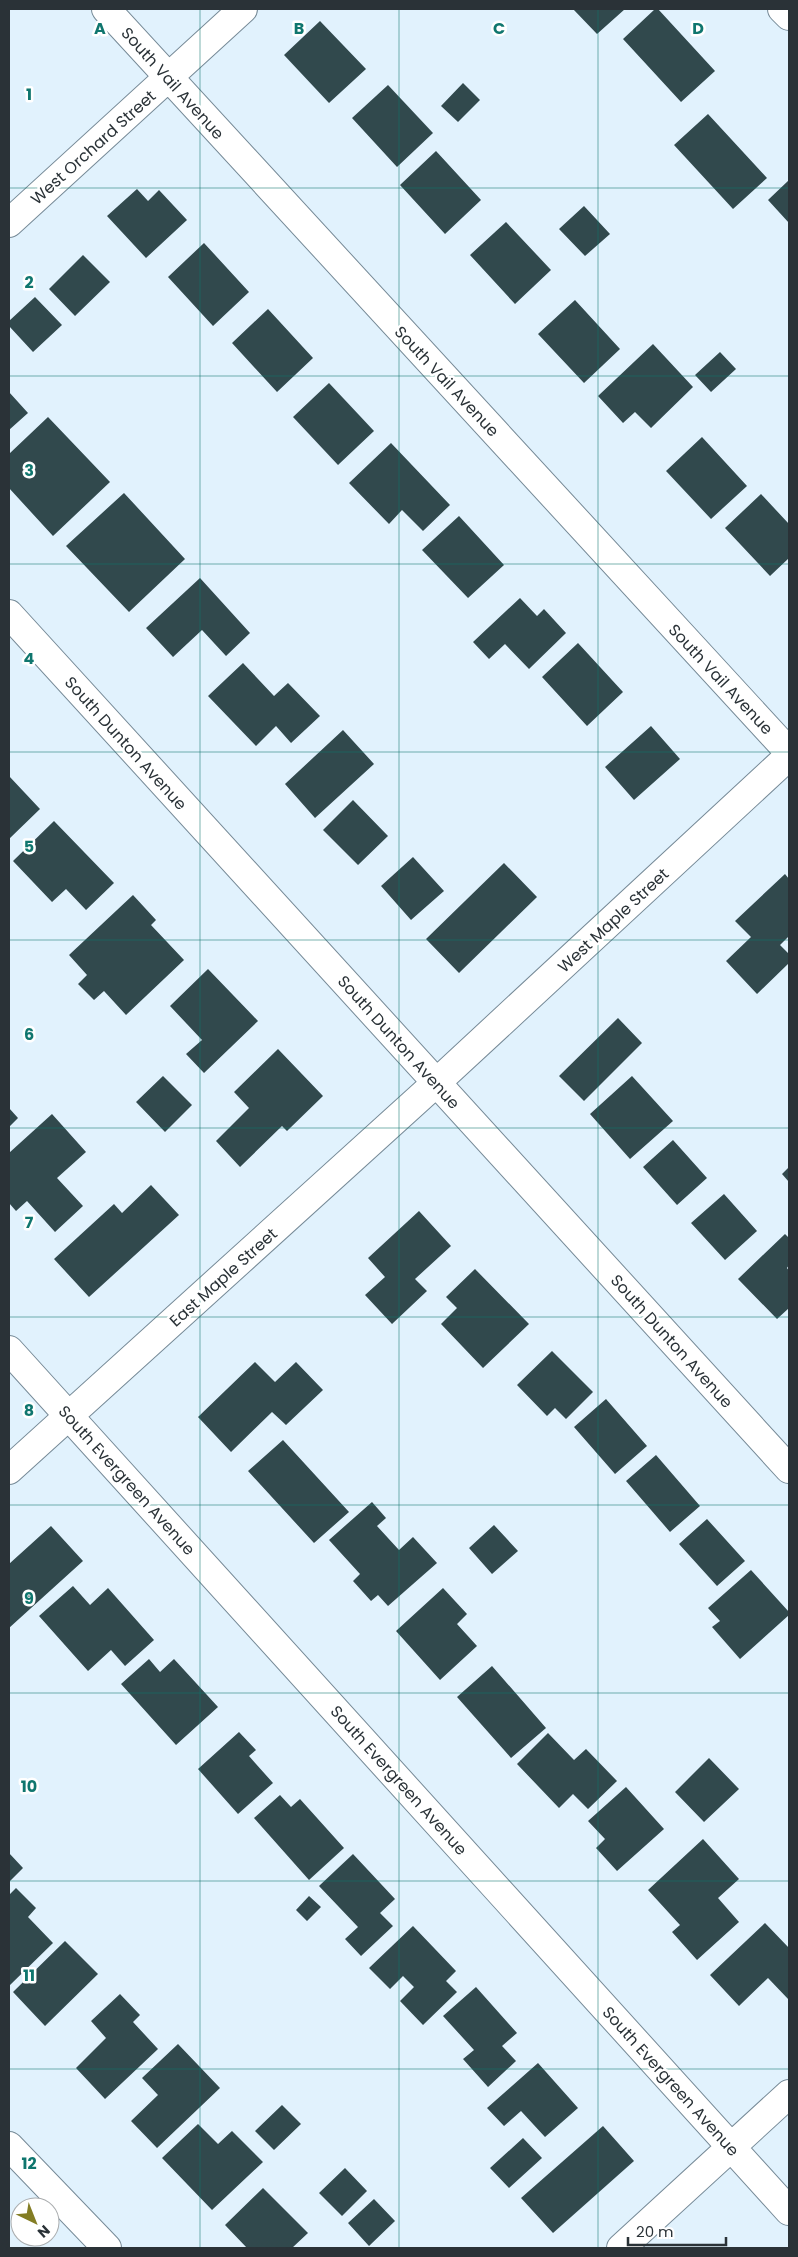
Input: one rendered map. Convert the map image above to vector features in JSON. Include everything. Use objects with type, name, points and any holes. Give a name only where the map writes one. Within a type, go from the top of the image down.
[{"type":"street","name":"South Vail Avenue","points":[[106,9],[168,79],[789,752]]},
{"type":"street","name":"West Orchard Street","points":[[9,223],[243,9]]},
{"type":"street","points":[[782,9],[789,16]]},
{"type":"street","name":"South Dunton Avenue","points":[[9,614],[789,1469]]},
{"type":"street","name":"West Maple Street","points":[[436,1083],[789,756]]},
{"type":"street","name":"East Maple Street","points":[[9,1470],[70,1417],[436,1083]]},
{"type":"street","name":"South Evergreen Avenue","points":[[9,1350],[789,2211]]},
{"type":"street","points":[[621,2248],[789,2094]]},
{"type":"street","points":[[9,2146],[107,2248]]},
{"type":"building","points":[[573,9],[625,9],[597,34]]},
{"type":"building","points":[[655,9],[658,9],[715,71],[681,102],[623,39]]},
{"type":"building","points":[[320,21],[366,69],[329,103],[284,55]]},
{"type":"building","points":[[463,83],[480,100],[458,122],[441,106]]},
{"type":"building","points":[[388,85],[433,133],[397,167],[352,118]]},
{"type":"building","points":[[708,114],[767,178],[733,209],[674,145]]},
{"type":"building","points":[[436,151],[481,200],[445,234],[400,185]]},
{"type":"building","points":[[789,180],[789,223],[768,200]]},
{"type":"building","points":[[137,189],[148,201],[159,190],[187,220],[146,258],[107,216]]},
{"type":"building","points":[[584,206],[610,234],[585,256],[559,229]]},
{"type":"building","points":[[506,222],[551,270],[515,304],[470,255]]},
{"type":"building","points":[[204,243],[249,292],[213,326],[168,277]]},
{"type":"building","points":[[83,255],[110,282],[75,316],[49,289]]},
{"type":"building","points":[[35,297],[62,325],[33,352],[9,326],[9,321]]},
{"type":"building","points":[[575,300],[620,349],[584,383],[538,334]]},
{"type":"building","points":[[268,309],[313,358],[277,392],[232,343]]},
{"type":"building","points":[[653,344],[693,387],[651,428],[635,412],[623,423],[598,396]]},
{"type":"building","points":[[720,352],[736,369],[711,392],[695,375]]},
{"type":"building","points":[[329,383],[374,431],[338,465],[293,417]]},
{"type":"building","points":[[9,392],[28,413],[9,430]]},
{"type":"building","points":[[48,417],[110,482],[53,536],[9,488],[9,454]]},
{"type":"building","points":[[702,437],[747,486],[711,519],[666,471]]},
{"type":"building","points":[[391,443],[450,505],[423,531],[402,510],[389,524],[349,483]]},
{"type":"building","points":[[124,493],[185,559],[129,612],[66,546]]},
{"type":"building","points":[[761,494],[789,524],[789,558],[770,576],[725,528]]},
{"type":"building","points":[[459,516],[504,565],[468,598],[422,550]]},
{"type":"building","points":[[200,578],[250,633],[226,656],[202,630],[173,657],[146,628]]},
{"type":"building","points":[[520,598],[537,616],[544,609],[566,633],[529,669],[505,644],[489,659],[473,642]]},
{"type":"building","points":[[578,643],[623,692],[587,726],[542,677]]},
{"type":"building","points":[[243,663],[274,696],[288,683],[320,716],[291,743],[276,726],[256,746],[208,696]]},
{"type":"building","points":[[651,726],[680,759],[634,800],[605,767]]},
{"type":"building","points":[[343,730],[374,764],[315,818],[285,784]]},
{"type":"building","points":[[9,776],[40,809],[9,839]]},
{"type":"building","points":[[353,800],[388,836],[358,865],[323,830]]},
{"type":"building","points":[[54,821],[114,883],[86,910],[66,889],[52,902],[13,861]]},
{"type":"building","points":[[413,857],[444,891],[411,920],[381,886]]},
{"type":"building","points":[[504,863],[537,897],[459,973],[426,939]]},
{"type":"building","points":[[785,874],[789,879],[789,936],[780,945],[789,954],[789,963],[757,994],[726,961],[751,937],[735,921]]},
{"type":"building","points":[[133,895],[156,920],[151,925],[184,960],[126,1015],[104,991],[94,1000],[78,984],[87,975],[69,955]]},
{"type":"building","points":[[208,969],[258,1021],[204,1073],[186,1054],[202,1040],[170,1006]]},
{"type":"building","points":[[618,1018],[642,1043],[584,1101],[559,1076]]},
{"type":"building","points":[[278,1049],[323,1096],[287,1131],[282,1126],[240,1167],[216,1141],[249,1108],[234,1092]]},
{"type":"building","points":[[163,1076],[192,1105],[165,1132],[136,1102]]},
{"type":"building","points":[[632,1076],[673,1121],[630,1159],[590,1114]]},
{"type":"building","points":[[9,1108],[18,1118],[9,1127]]},
{"type":"building","points":[[52,1114],[86,1152],[57,1178],[83,1206],[55,1232],[27,1201],[16,1211],[9,1203],[9,1153]]},
{"type":"building","points":[[673,1140],[707,1178],[677,1205],[643,1167]]},
{"type":"building","points":[[789,1167],[789,1182],[782,1174]]},
{"type":"building","points":[[151,1185],[179,1215],[89,1297],[54,1259],[114,1204],[122,1213]]},
{"type":"building","points":[[724,1194],[757,1231],[725,1260],[691,1223]]},
{"type":"building","points":[[419,1211],[451,1246],[415,1279],[427,1291],[392,1324],[365,1295],[385,1277],[368,1258]]},
{"type":"building","points":[[785,1234],[789,1238],[789,1265],[787,1268],[789,1271],[789,1308],[777,1319],[738,1279]]},
{"type":"building","points":[[475,1269],[529,1324],[483,1368],[441,1324],[457,1308],[446,1297]]},
{"type":"building","points":[[552,1351],[593,1392],[566,1419],[555,1408],[547,1416],[517,1385]]},
{"type":"building","points":[[255,1362],[275,1382],[296,1362],[323,1390],[286,1425],[272,1412],[231,1452],[198,1417]]},
{"type":"building","points":[[606,1399],[647,1446],[615,1474],[574,1427]]},
{"type":"building","points":[[283,1440],[349,1512],[314,1543],[248,1471]]},
{"type":"building","points":[[656,1455],[700,1506],[670,1532],[626,1481]]},
{"type":"building","points":[[372,1502],[386,1518],[377,1526],[399,1550],[413,1537],[437,1563],[388,1606],[378,1595],[371,1601],[353,1581],[360,1574],[329,1540]]},
{"type":"building","points":[[707,1519],[745,1561],[717,1586],[679,1544]]},
{"type":"building","points":[[494,1525],[518,1551],[492,1574],[469,1548]]},
{"type":"building","points":[[51,1526],[83,1561],[9,1628],[9,1564]]},
{"type":"building","points":[[751,1570],[789,1612],[789,1615],[740,1659],[712,1627],[720,1621],[708,1608]]},
{"type":"building","points":[[73,1586],[90,1605],[108,1588],[154,1640],[125,1666],[111,1650],[88,1671],[39,1616]]},
{"type":"building","points":[[443,1588],[467,1614],[457,1624],[477,1646],[440,1680],[396,1631]]},
{"type":"building","points":[[149,1659],[160,1672],[174,1659],[218,1707],[176,1745],[121,1684]]},
{"type":"building","points":[[492,1666],[546,1728],[511,1758],[457,1697]]},
{"type":"building","points":[[239,1732],[256,1750],[249,1756],[273,1783],[238,1814],[198,1769]]},
{"type":"building","points":[[548,1733],[574,1760],[586,1749],[617,1781],[588,1809],[573,1794],[559,1808],[517,1764]]},
{"type":"building","points":[[709,1758],[739,1789],[704,1822],[675,1792]]},
{"type":"building","points":[[626,1787],[664,1829],[617,1871],[596,1848],[605,1839],[588,1821]]},
{"type":"building","points":[[280,1795],[291,1807],[300,1799],[344,1848],[309,1880],[254,1818]]},
{"type":"building","points":[[703,1839],[739,1879],[718,1898],[739,1922],[697,1960],[672,1932],[680,1925],[648,1890]]},
{"type":"building","points":[[9,1853],[23,1868],[9,1882]]},
{"type":"building","points":[[353,1854],[395,1899],[380,1913],[393,1926],[361,1956],[345,1939],[358,1927],[319,1886]]},
{"type":"building","points":[[16,1888],[36,1908],[28,1917],[53,1943],[9,1986],[9,1895]]},
{"type":"building","points":[[309,1896],[321,1907],[307,1921],[296,1910]]},
{"type":"building","points":[[765,1923],[789,1948],[789,2000],[768,1978],[739,2006],[710,1975]]},
{"type":"building","points":[[413,1926],[456,1971],[446,1981],[457,1992],[423,2025],[400,2001],[414,1987],[403,1976],[390,1989],[369,1968]]},
{"type":"building","points":[[65,1941],[98,1974],[45,2026],[13,1992]]},
{"type":"building","points":[[476,1987],[517,2033],[502,2046],[516,2061],[488,2087],[463,2059],[474,2050],[443,2016]]},
{"type":"building","points":[[120,1994],[140,2015],[133,2022],[158,2049],[105,2099],[76,2068],[106,2038],[91,2021]]},
{"type":"building","points":[[178,2044],[220,2088],[157,2148],[131,2121],[158,2095],[142,2078]]},
{"type":"building","points":[[538,2063],[578,2108],[545,2137],[521,2111],[504,2126],[487,2108]]},
{"type":"building","points":[[282,2105],[301,2124],[274,2150],[255,2131]]},
{"type":"building","points":[[198,2124],[218,2144],[232,2131],[263,2162],[212,2210],[162,2158]]},
{"type":"building","points":[[603,2126],[634,2161],[553,2233],[521,2198]]},
{"type":"building","points":[[523,2138],[542,2158],[509,2188],[490,2168]]},
{"type":"building","points":[[345,2168],[367,2191],[342,2216],[319,2193]]},
{"type":"building","points":[[263,2188],[308,2233],[292,2248],[247,2248],[225,2225]]},
{"type":"building","points":[[374,2199],[395,2221],[369,2246],[348,2223]]}]
